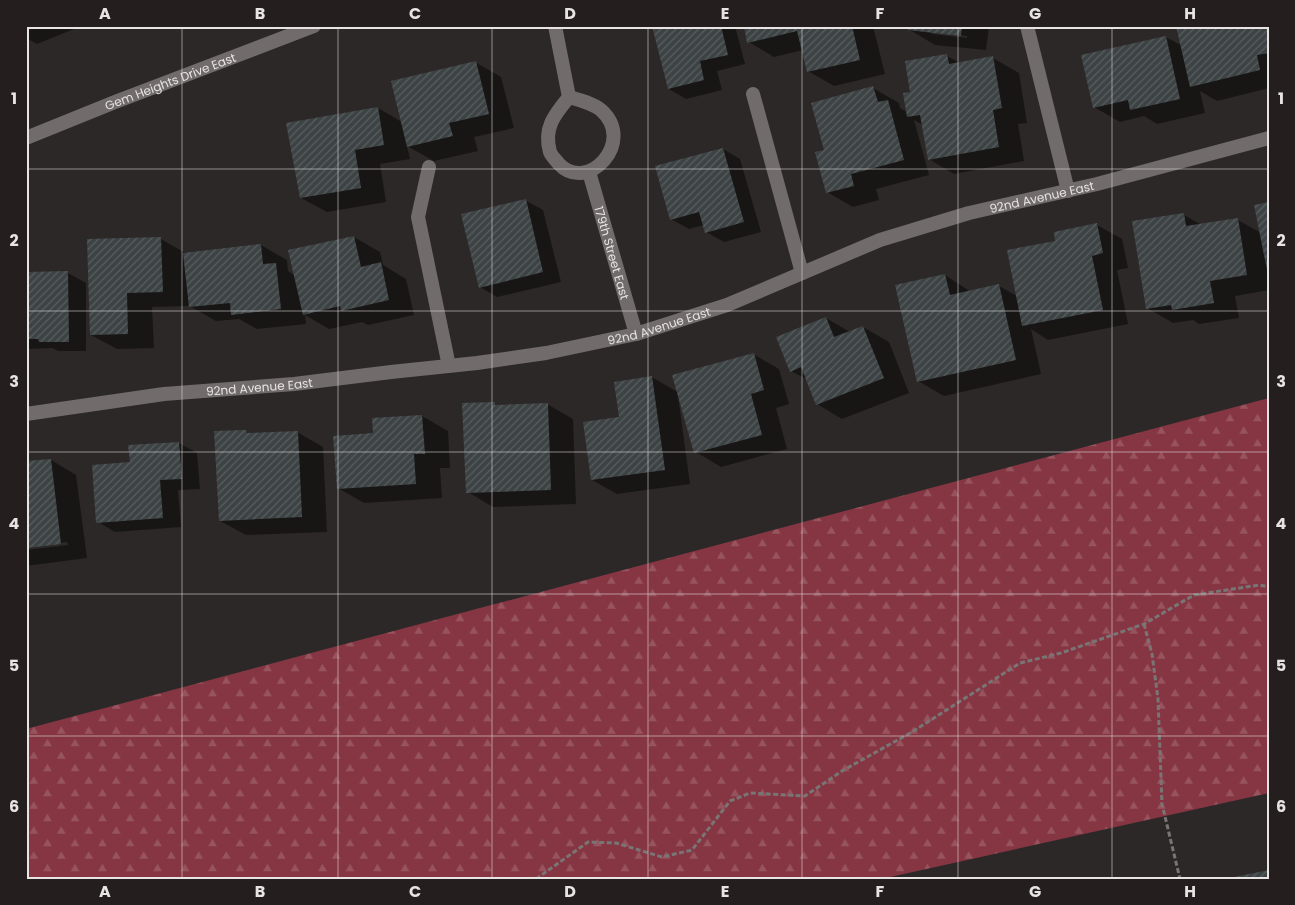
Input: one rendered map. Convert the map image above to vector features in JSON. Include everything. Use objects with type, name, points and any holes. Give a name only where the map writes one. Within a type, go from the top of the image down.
[{"type":"street","name":"Gem Heights Drive East","points":[[26,138],[314,26]]},
{"type":"street","points":[[555,26],[569,97]]},
{"type":"street","points":[[1027,26],[1068,191]]},
{"type":"street","points":[[753,94],[802,273]]},
{"type":"street","points":[[569,97],[586,102],[601,110],[612,124],[614,138],[609,154],[599,167],[589,172],[573,172],[562,167],[551,155],[548,141],[550,125],[557,111],[569,97]]},
{"type":"street","name":"92nd Avenue East","points":[[26,414],[164,394],[294,384],[449,366],[546,353],[636,334],[727,305],[880,240],[969,213],[1068,191],[1269,138]]},
{"type":"street","points":[[429,167],[418,217],[449,366]]},
{"type":"street","name":"179th Street East","points":[[589,172],[636,334]]},
{"type":"path","points":[[536,879],[588,842],[616,843],[662,857],[692,850],[730,801],[750,793],[805,796],[842,771],[912,732],[1020,663],[1061,653],[1144,624],[1194,595],[1259,585],[1269,587]]},
{"type":"path","points":[[1144,624],[1152,654],[1158,699],[1162,804],[1180,879]]},
{"type":"green space","points":[[1269,398],[1269,793],[881,879],[26,879],[26,729]]},
{"type":"building","points":[[26,26],[37,26],[26,31]]},
{"type":"building","points":[[652,26],[721,26],[728,55],[700,61],[704,80],[668,89]]},
{"type":"building","points":[[744,26],[852,26],[860,60],[807,72],[797,31],[747,43]]},
{"type":"building","points":[[909,26],[962,26],[961,36],[908,30]]},
{"type":"building","points":[[1176,26],[1269,26],[1269,53],[1257,55],[1260,70],[1190,87]]},
{"type":"building","points":[[1166,36],[1180,99],[1130,110],[1128,100],[1093,108],[1081,55]]},
{"type":"building","points":[[947,54],[949,64],[993,56],[1002,108],[993,110],[999,147],[928,160],[920,115],[907,117],[903,93],[910,92],[905,61]]},
{"type":"building","points":[[476,61],[489,114],[449,123],[453,136],[407,147],[391,81]]},
{"type":"building","points":[[873,86],[878,102],[888,100],[904,160],[851,174],[854,186],[826,193],[815,152],[824,150],[811,103]]},
{"type":"building","points":[[378,107],[384,145],[355,150],[361,188],[300,198],[286,123]]},
{"type":"building","points":[[723,148],[744,222],[705,233],[699,212],[670,220],[655,166]]},
{"type":"building","points":[[526,199],[543,272],[479,288],[461,214]]},
{"type":"building","points":[[1269,202],[1269,270],[1267,270],[1254,205]]},
{"type":"building","points":[[1184,213],[1186,226],[1238,218],[1247,275],[1210,281],[1214,303],[1172,310],[1171,305],[1146,309],[1132,221]]},
{"type":"building","points":[[1097,223],[1103,253],[1092,256],[1103,310],[1022,326],[1007,250],[1055,241],[1054,232]]},
{"type":"building","points":[[354,236],[361,267],[381,262],[389,300],[341,311],[340,306],[303,315],[288,250]]},
{"type":"building","points":[[161,237],[163,292],[127,293],[128,334],[90,335],[87,239]]},
{"type":"building","points":[[261,244],[263,264],[276,263],[281,309],[231,315],[230,303],[189,307],[183,253]]},
{"type":"building","points":[[68,271],[69,342],[39,342],[38,339],[26,339],[26,272]]},
{"type":"building","points":[[945,274],[950,295],[999,284],[1016,360],[917,382],[895,285]]},
{"type":"building","points":[[826,317],[834,337],[863,326],[884,378],[816,405],[801,367],[790,372],[776,337]]},
{"type":"building","points":[[754,353],[764,390],[751,394],[762,435],[694,453],[672,375]]},
{"type":"building","points":[[652,376],[665,470],[591,480],[583,422],[619,417],[614,382]]},
{"type":"building","points":[[495,402],[495,405],[548,403],[551,490],[466,493],[462,403]]},
{"type":"building","points":[[422,415],[425,454],[414,454],[416,484],[337,489],[333,436],[373,433],[372,418]]},
{"type":"building","points":[[246,430],[247,433],[298,431],[302,517],[219,521],[214,431]]},
{"type":"building","points":[[179,442],[182,479],[160,480],[163,518],[96,523],[92,465],[130,462],[128,445]]},
{"type":"building","points":[[51,459],[61,544],[26,548],[26,461]]},
{"type":"building","points":[[1269,870],[1269,879],[1229,879],[1229,878]]}]
